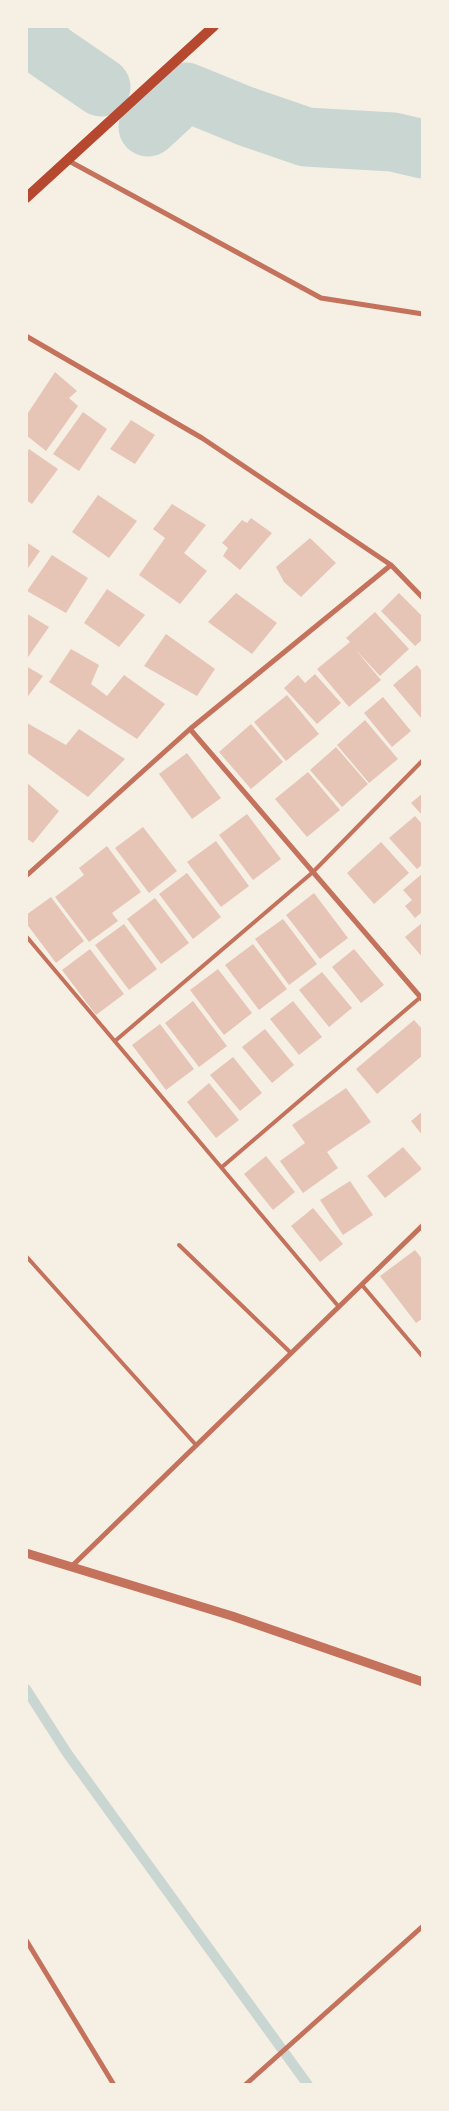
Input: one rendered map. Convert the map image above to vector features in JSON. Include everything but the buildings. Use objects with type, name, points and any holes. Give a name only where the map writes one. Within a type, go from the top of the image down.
[{"type":"main road","points":[[26,198],[69,161],[214,26]]},
{"type":"street","points":[[69,161],[322,298],[423,314]]},
{"type":"street","points":[[26,336],[202,438],[391,565],[423,598]]},
{"type":"street","points":[[26,876],[190,728],[391,565]]},
{"type":"street","points":[[190,728],[422,998]]},
{"type":"street","points":[[72,1566],[423,1225]]},
{"type":"street","points":[[26,1553],[232,1616],[423,1682]]},
{"type":"street","points":[[245,2085],[423,1926]]},
{"type":"street","points":[[26,1940],[114,2085]]},
{"type":"lane","points":[[115,1041],[313,872],[423,760]]},
{"type":"lane","points":[[26,936],[340,1307]]},
{"type":"lane","points":[[222,1167],[422,998]]},
{"type":"lane","points":[[179,1245],[291,1353]]},
{"type":"lane","points":[[26,1256],[196,1445]]},
{"type":"lane","points":[[362,1286],[423,1358]]},
{"type":"waterway","points":[[33,26],[47,50],[101,87]]},
{"type":"waterway","points":[[148,127],[186,92],[245,116],[306,137],[393,142],[423,149]]},
{"type":"waterway","points":[[26,1689],[67,1753],[308,2085]]}]
